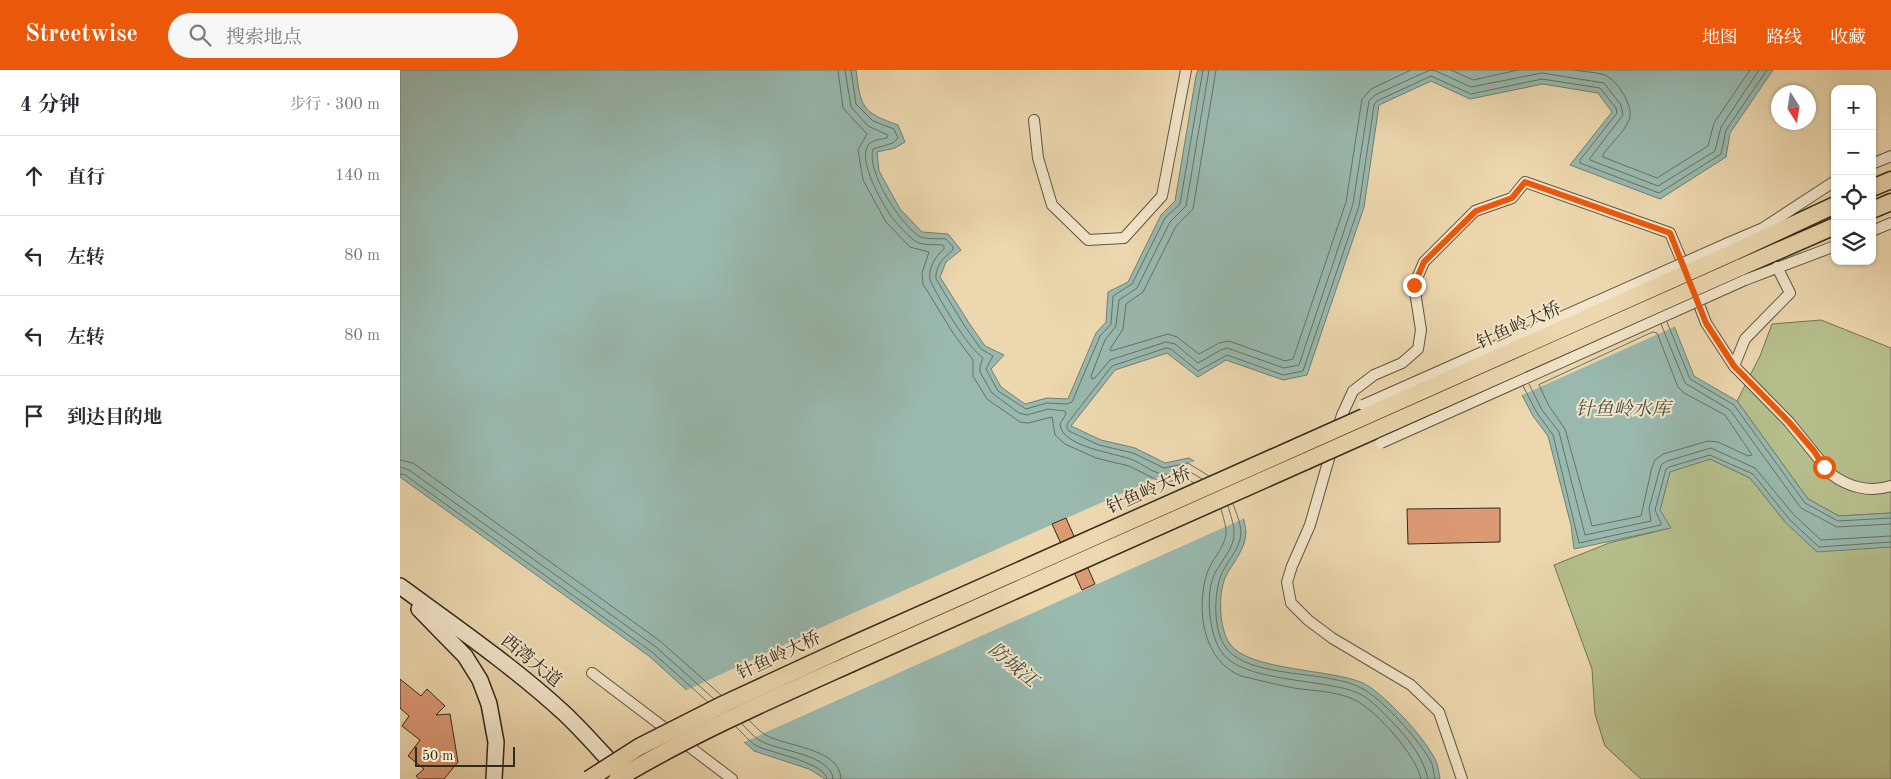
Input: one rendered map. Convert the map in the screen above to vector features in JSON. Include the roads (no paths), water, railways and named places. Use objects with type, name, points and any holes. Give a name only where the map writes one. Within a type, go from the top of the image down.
[{"type":"main road","points":[[1876,186],[1891,180]]},
{"type":"main road","points":[[1876,208],[1891,202]]},
{"type":"main road","points":[[1736,261],[1831,207]]},
{"type":"main road","points":[[1736,261],[1831,227]]},
{"type":"main road","name":"针鱼岭大桥","points":[[589,779],[639,748],[724,704],[1736,261]]},
{"type":"main road","name":"针鱼岭大桥","points":[[617,779],[731,717],[1736,261]]},
{"type":"main road","name":"西湾大道","points":[[400,586],[490,651],[538,690],[566,715],[626,779]]},
{"type":"main road","points":[[400,591],[465,656],[480,680],[489,704],[496,742],[494,779]]},
{"type":"street","points":[[1034,120],[1038,158],[1052,205],[1088,240],[1124,238],[1162,196],[1186,70]]},
{"type":"street","points":[[1876,162],[1891,156]]},
{"type":"street","points":[[1462,779],[1439,712],[1412,685],[1332,638],[1308,620],[1290,602],[1287,582],[1310,525],[1342,415],[1353,391],[1374,375],[1402,363],[1418,349],[1421,330],[1414,285],[1424,262],[1476,211],[1512,198],[1525,182],[1670,233],[1706,323],[1734,366],[1789,422],[1830,474],[1838,480],[1857,488],[1878,489],[1891,486]]},
{"type":"street","points":[[1381,443],[1736,261],[1763,228],[1831,184]]},
{"type":"street","points":[[1876,229],[1891,223]]},
{"type":"street","points":[[1363,406],[1736,261],[1776,267],[1831,247]]},
{"type":"street","points":[[1734,366],[1745,338],[1790,293],[1776,267]]},
{"type":"street","points":[[592,674],[732,779]]},
{"type":"water","name":"防城江","points":[[400,70],[856,70],[859,92],[865,106],[870,112],[898,125],[905,142],[895,148],[877,152],[879,171],[900,209],[922,232],[948,234],[961,250],[946,262],[940,277],[985,346],[1004,355],[991,369],[1001,387],[1025,404],[1047,398],[1068,399],[1096,333],[1106,322],[1108,292],[1128,282],[1161,215],[1175,201],[1198,70],[1773,70],[1730,133],[1726,157],[1660,199],[1570,165],[1612,112],[1598,93],[1543,84],[1470,99],[1431,81],[1379,105],[1364,207],[1307,375],[1283,380],[1226,360],[1198,377],[1167,353],[1115,370],[1071,426],[1101,440],[1135,448],[1165,463],[1189,458],[1234,485],[1246,533],[1241,551],[1225,578],[1221,593],[1222,621],[1226,638],[1230,644],[1240,653],[1254,660],[1272,665],[1349,678],[1368,686],[1395,709],[1421,738],[1436,761],[1440,779],[825,779],[809,769],[754,751],[649,656],[400,477]]},
{"type":"water","name":"针鱼岭水库","points":[[1666,306],[1694,376],[1737,401],[1808,499],[1839,516],[1891,513],[1891,547],[1817,552],[1786,523],[1750,478],[1710,459],[1670,472],[1660,510],[1671,528],[1574,549],[1571,525],[1548,436],[1533,416],[1512,376]]}]
